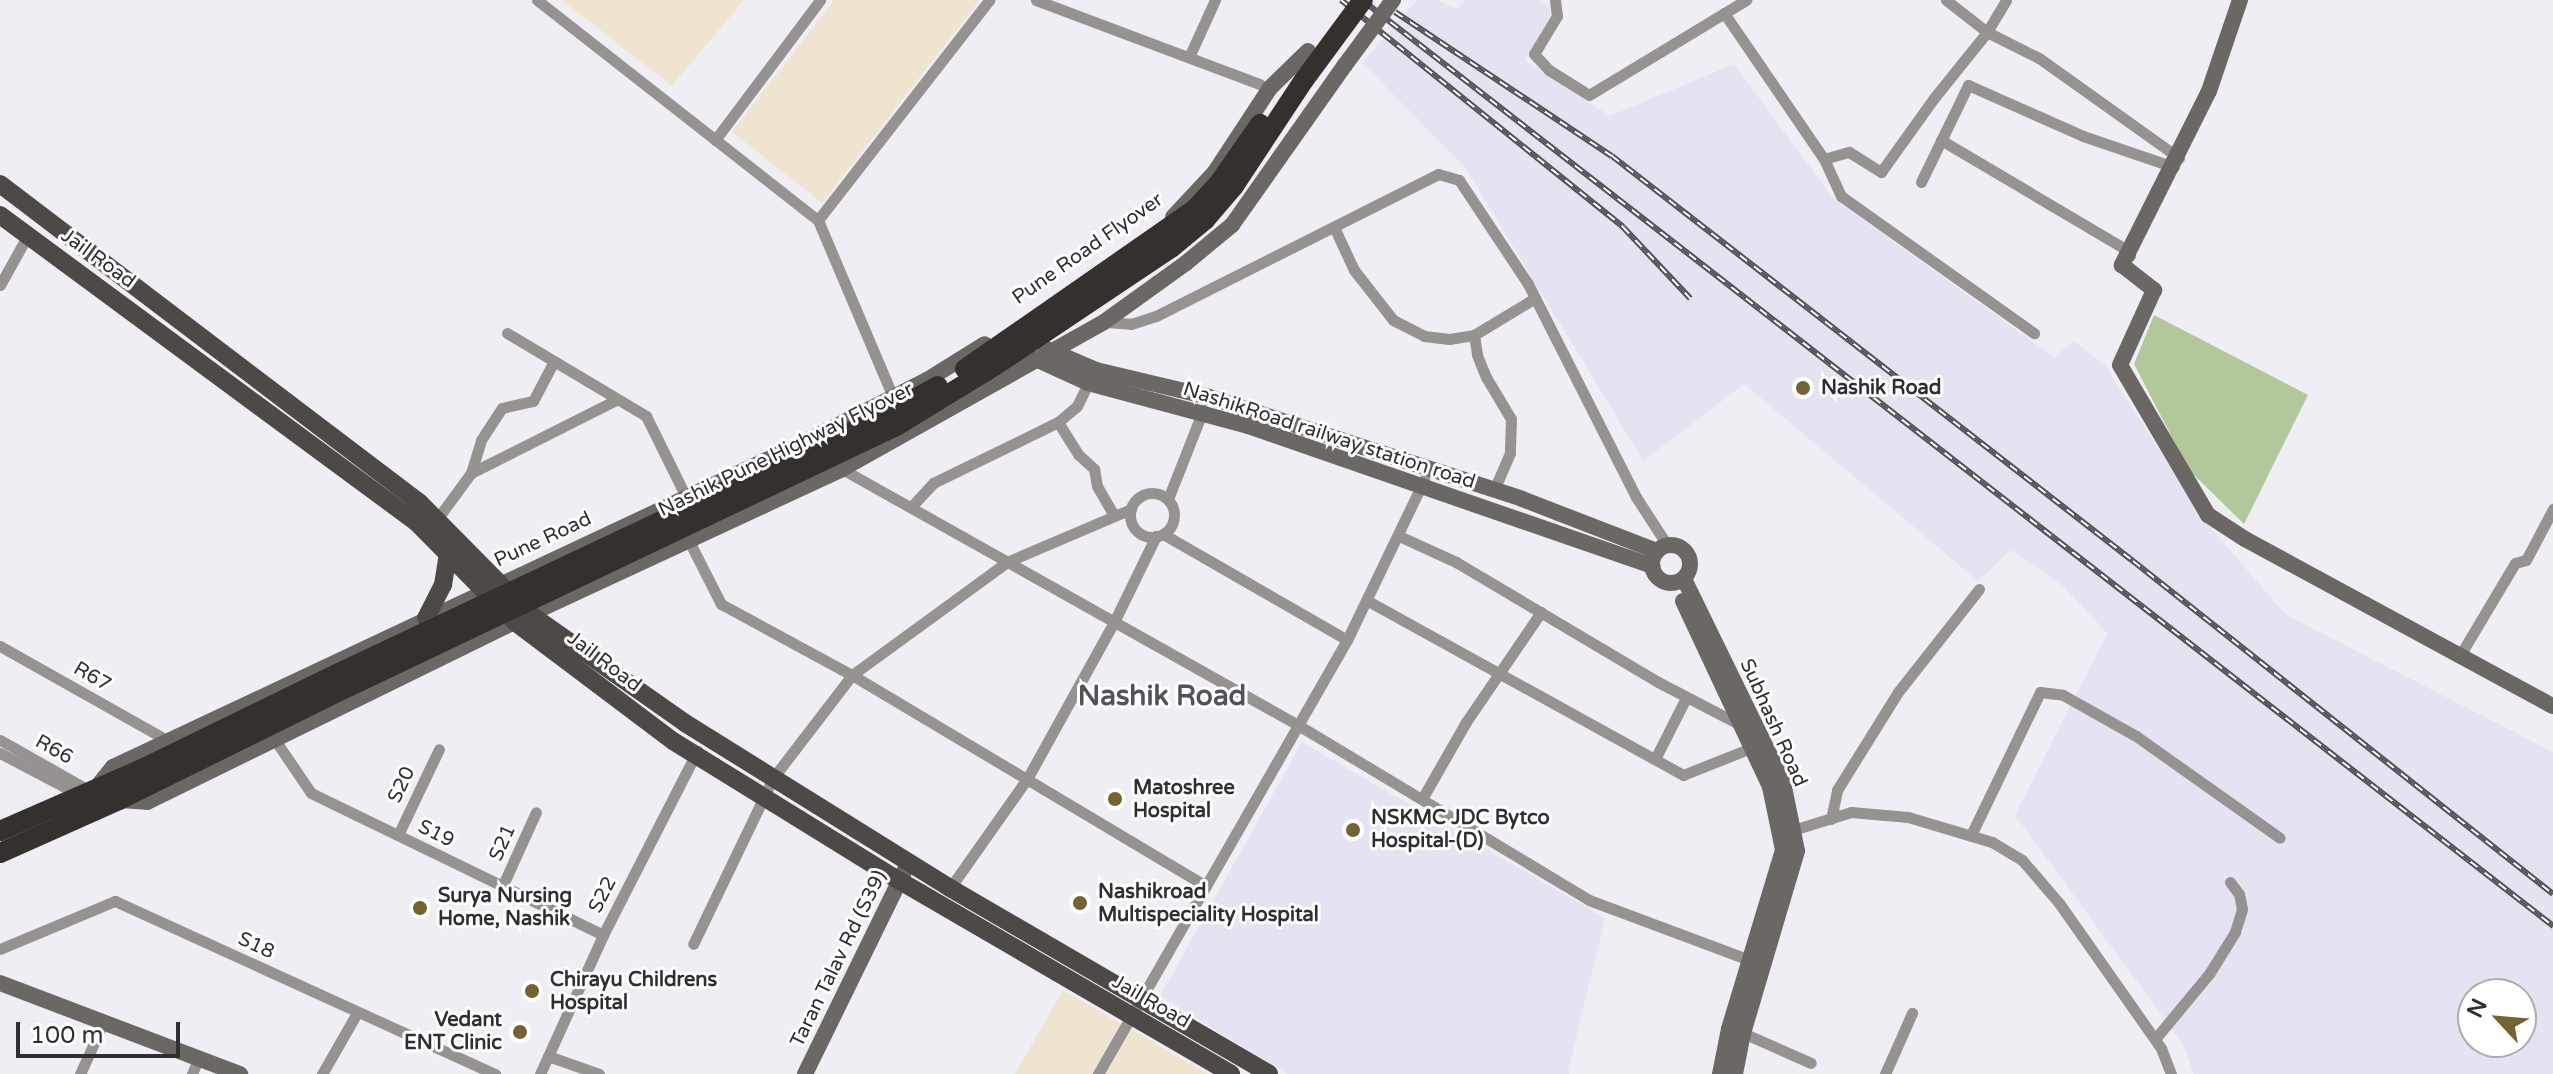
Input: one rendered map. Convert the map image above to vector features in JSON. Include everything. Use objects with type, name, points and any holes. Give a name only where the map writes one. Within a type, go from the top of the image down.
[{"type":"highway","name":"Nashik Pune Highway Flyover","points":[[0,853],[119,800],[343,680],[880,418],[948,380],[1194,210],[1241,154],[1308,51],[1347,0]]},
{"type":"highway","name":"Nashik Pune Highway Flyover","points":[[0,831],[343,680],[898,425],[996,365],[1171,248],[1205,220],[1234,186],[1304,80],[1363,0]]},
{"type":"main road","points":[[119,800],[147,802],[522,618],[842,469],[1104,322],[1186,263],[1232,225],[1393,0]]},
{"type":"main road","points":[[2240,0],[2209,91],[2122,265],[2154,290],[2120,365],[2208,515],[2459,657],[2553,706]]},
{"type":"main road","name":"Pune Road Flyover","points":[[1002,332],[1171,220],[1215,172],[1265,86],[1308,51]]},
{"type":"main road","points":[[0,184],[314,420],[438,526]]},
{"type":"main road","name":"Jail Road","points":[[0,215],[438,526],[522,618],[695,754],[900,881],[1231,1074]]},
{"type":"main road","points":[[1002,332],[1044,356],[1429,468],[1659,554],[1679,546],[1688,553],[1691,565],[1680,581],[1662,581],[1659,554]]},
{"type":"main road","name":"Pune Road","points":[[89,792],[113,767],[893,397],[1002,332]]},
{"type":"main road","name":"NashikRoad railway station road","points":[[1044,356],[1088,383],[1206,404],[1420,487],[1659,554]]},
{"type":"main road","name":"Jail Road","points":[[438,526],[448,552],[491,586]]},
{"type":"main road","points":[[426,618],[443,585],[448,552]]},
{"type":"main road","name":"Subhash Road","points":[[1680,581],[1770,787],[1783,850],[1735,1074]]},
{"type":"main road","name":"Subhash Road","points":[[1680,581],[1783,782],[1797,851],[1720,1074]]},
{"type":"main road","name":"Jail Road","points":[[522,618],[950,888],[1269,1074]]},
{"type":"main road","name":"Taran Talav Rd (S39)","points":[[805,1074],[909,862]]},
{"type":"main road","points":[[0,983],[240,1074]]},
{"type":"street","points":[[537,0],[818,220],[893,397]]},
{"type":"street","points":[[715,140],[820,0]]},
{"type":"street","points":[[818,220],[989,0]]},
{"type":"street","points":[[1036,0],[1265,86]]},
{"type":"street","points":[[1189,57],[1215,0]]},
{"type":"street","points":[[1555,0],[1557,16],[1534,54],[1549,70],[1589,95],[1746,0]]},
{"type":"street","points":[[1946,0],[1987,32],[2039,58],[2176,162]]},
{"type":"street","points":[[1824,159],[1849,152],[1881,172],[1987,32],[2006,0]]},
{"type":"street","points":[[1724,13],[1824,159],[1841,196],[2034,333]]},
{"type":"street","points":[[1921,182],[1968,85],[2083,136],[2176,162]]},
{"type":"street","points":[[1941,140],[2129,252]]},
{"type":"street","points":[[1104,322],[1131,324],[1156,316],[1438,174],[1459,180],[1535,298],[1636,497],[1659,554]]},
{"type":"street","points":[[1334,227],[1354,270],[1393,320],[1409,330],[1437,339],[1474,335],[1535,298]]},
{"type":"street","points":[[0,285],[28,235]]},
{"type":"street","points":[[507,333],[646,416],[686,497]]},
{"type":"street","points":[[1474,335],[1477,355],[1486,377],[1511,419],[1510,453],[1494,490]]},
{"type":"street","points":[[438,526],[471,473],[481,440],[502,408],[533,401],[553,363]]},
{"type":"street","points":[[911,507],[933,483],[1058,422],[1077,406],[1088,383]]},
{"type":"street","points":[[471,473],[616,400]]},
{"type":"street","points":[[950,888],[1027,779],[1159,535],[1174,518],[1168,499],[1206,404]]},
{"type":"street","points":[[1058,422],[1079,455],[1094,469],[1097,486],[1114,515]]},
{"type":"street","points":[[1098,1074],[1347,640],[1429,468]]},
{"type":"street","points":[[842,469],[1298,725],[1589,900],[1758,963]]},
{"type":"street","points":[[693,944],[773,778],[852,675],[1007,562],[1131,509],[1143,495],[1156,493],[1168,499]]},
{"type":"street","points":[[1131,509],[1136,530],[1159,535],[1347,640]]},
{"type":"street","points":[[2459,657],[2515,563],[2526,560],[2553,509]]},
{"type":"street","points":[[1399,536],[1456,562],[1686,698],[1741,725]]},
{"type":"street","points":[[689,541],[721,604],[852,675],[1206,886]]},
{"type":"street","points":[[1831,819],[1837,790],[1898,692],[1979,589]]},
{"type":"street","points":[[1368,601],[1502,672],[1683,775],[1751,748]]},
{"type":"street","points":[[1422,799],[1466,722],[1541,612]]},
{"type":"street","name":"R67","points":[[0,646],[167,740]]},
{"type":"street","points":[[1971,835],[2040,692],[2063,695],[2136,736],[2280,838]]},
{"type":"street","points":[[1655,759],[1686,698]]},
{"type":"street","name":"S22","points":[[540,1074],[603,935],[705,735]]},
{"type":"street","name":"R66","points":[[0,740],[89,792]]},
{"type":"street","name":"S19","points":[[275,740],[311,793],[603,935]]},
{"type":"street","name":"S20","points":[[398,835],[439,749]]},
{"type":"street","points":[[0,753],[89,792]]},
{"type":"street","name":"S21","points":[[502,887],[536,812]]},
{"type":"street","points":[[1793,830],[1851,812],[1908,817],[1992,842],[2022,860],[2059,903],[2155,1039],[2171,1074]]},
{"type":"street","points":[[2155,1039],[2209,974],[2235,932],[2242,909],[2239,894],[2230,882]]},
{"type":"street","name":"S18","points":[[0,949],[115,901],[495,1074]]},
{"type":"street","points":[[322,1074],[357,1013]]},
{"type":"street","points":[[1885,1074],[1912,1013]]},
{"type":"street","points":[[80,1074],[103,1023]]},
{"type":"street","points":[[1743,1033],[1811,1063]]},
{"type":"street","points":[[548,1056],[599,1074]]},
{"type":"street","points":[[192,1074],[199,1057]]},
{"type":"shaded area","points":[[562,0],[744,0],[672,86]]},
{"type":"shaded area","points":[[834,0],[980,0],[822,203],[732,132]]},
{"type":"shaded area","points":[[1417,0],[1437,0],[1458,9],[1465,0],[1540,0],[1555,12],[1525,60],[1610,116],[1734,64],[1834,199],[2054,357],[2074,341],[2105,365],[2204,520],[2286,615],[2553,752],[2553,1074],[2194,1074],[2182,1043],[2015,815],[2107,633],[2062,585],[2011,550],[1978,581],[1744,384],[1643,461],[1465,167],[1362,63]]},
{"type":"shaded area","name":"NSKMC JDC Bytco Hospital-(D)","points":[[1302,742],[1605,918],[1568,1071],[1570,1074],[1287,1074],[1160,996]]},
{"type":"shaded area","points":[[1063,990],[1208,1074],[1015,1074]]},
{"type":"green space","points":[[2154,315],[2308,395],[2244,524],[2189,470],[2134,364]]},
{"type":"railway","points":[[1341,0],[1623,227],[1690,298]]},
{"type":"railway","points":[[1362,0],[2553,926]]},
{"type":"railway","points":[[1395,12],[1612,156],[2133,561],[2553,894]]},
{"type":"place","name":"Nashik Road","points":[[1803,388]]},
{"type":"place","name":"Matoshree Hospital","points":[[1115,799]]},
{"type":"place","name":"NSKMC JDC Bytco Hospital-(D)","points":[[1353,830]]},
{"type":"place","name":"Nashikroad Multispeciality Hospital","points":[[1080,903]]},
{"type":"place","name":"Surya Nursing Home, Nashik","points":[[420,908]]},
{"type":"place","name":"Chirayu Childrens Hospital","points":[[532,991]]},
{"type":"place","name":"Vedant ENT Clinic","points":[[520,1032]]},
{"type":"district","name":"Nashik Road","points":[[1162,696]]}]
